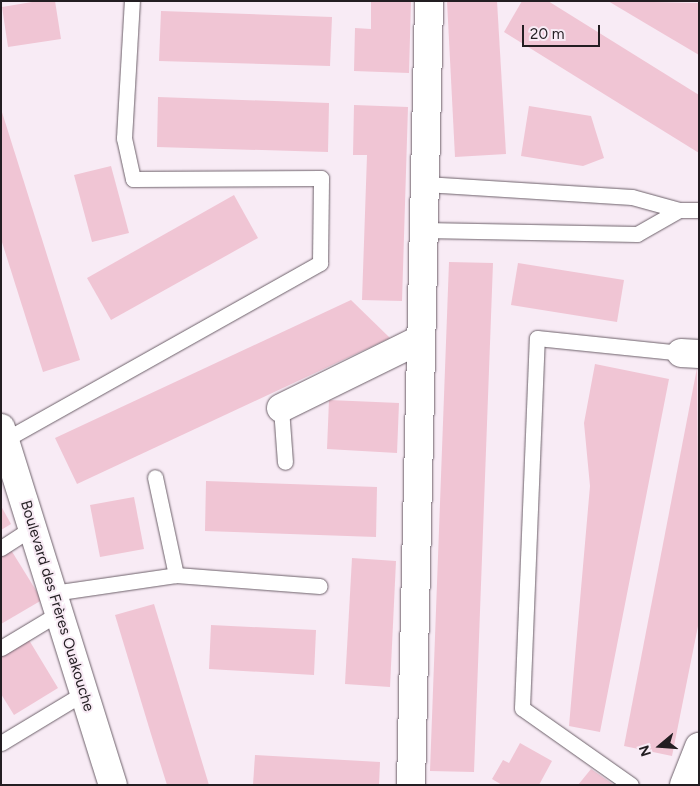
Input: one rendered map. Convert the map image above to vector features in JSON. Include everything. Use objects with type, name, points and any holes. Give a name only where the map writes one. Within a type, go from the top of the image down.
[{"type":"street","points":[[411,785],[429,1]]},
{"type":"street","points":[[281,408],[421,339]]},
{"type":"street","name":"Boulevard des Frères Ouakouche","points":[[3,437],[113,785]]},
{"type":"street","points":[[684,785],[699,747]]},
{"type":"lane","points":[[3,437],[320,263],[321,178],[134,179],[124,138],[132,1]]},
{"type":"lane","points":[[425,184],[632,197],[679,210],[699,210]]},
{"type":"lane","points":[[424,230],[636,234],[679,210]]},
{"type":"lane","points":[[631,785],[522,708],[537,338],[690,354]]},
{"type":"lane","points":[[281,408],[285,462]]},
{"type":"lane","points":[[155,477],[176,575]]},
{"type":"lane","points":[[1,548],[32,528]]},
{"type":"lane","points":[[1,648],[56,603],[176,575],[320,586]]},
{"type":"lane","points":[[1,743],[84,693]]},
{"type":"building","points":[[38,1],[55,1],[61,39],[8,47],[2,7]]},
{"type":"building","points":[[371,1],[411,1],[409,73],[354,71],[355,28],[371,29]]},
{"type":"building","points":[[447,1],[497,1],[506,154],[455,157]]},
{"type":"building","points":[[522,1],[548,1],[699,95],[699,153],[504,32]]},
{"type":"building","points":[[608,1],[699,3],[699,55],[650,26]]},
{"type":"building","points":[[161,11],[332,17],[330,66],[159,61]]},
{"type":"building","points":[[158,97],[329,103],[328,152],[157,147]]},
{"type":"building","points":[[354,105],[408,107],[402,301],[362,300],[367,155],[353,155]]},
{"type":"building","points":[[529,106],[591,116],[604,158],[583,166],[521,156]]},
{"type":"building","points":[[1,109],[80,360],[43,372],[1,239]]},
{"type":"building","points":[[111,166],[129,233],[92,242],[74,175]]},
{"type":"building","points":[[234,195],[258,238],[111,320],[87,278]]},
{"type":"building","points":[[449,262],[493,263],[474,772],[430,771]]},
{"type":"building","points":[[518,263],[624,280],[617,322],[511,305]]},
{"type":"building","points":[[351,300],[390,338],[77,484],[55,438]]},
{"type":"building","points":[[595,364],[669,379],[600,732],[569,726],[590,486],[584,423]]},
{"type":"building","points":[[697,368],[699,621],[672,756],[624,746]]},
{"type":"building","points":[[329,400],[399,403],[397,453],[327,449]]},
{"type":"building","points":[[206,481],[377,487],[376,537],[205,531]]},
{"type":"building","points":[[134,497],[144,549],[100,557],[90,505]]},
{"type":"building","points":[[1,506],[11,524],[1,530]]},
{"type":"building","points":[[11,550],[42,600],[1,624],[1,556]]},
{"type":"building","points":[[352,558],[396,561],[390,687],[345,684]]},
{"type":"building","points":[[154,604],[209,785],[167,785],[151,734],[115,615]]},
{"type":"building","points":[[211,625],[316,630],[314,675],[209,669]]},
{"type":"building","points":[[29,640],[58,688],[14,715],[1,694],[1,657]]},
{"type":"building","points":[[520,743],[552,761],[539,785],[502,785],[492,779],[503,760],[509,763]]},
{"type":"building","points":[[255,755],[380,762],[379,785],[253,785]]},
{"type":"building","points":[[591,769],[614,785],[578,785]]}]
